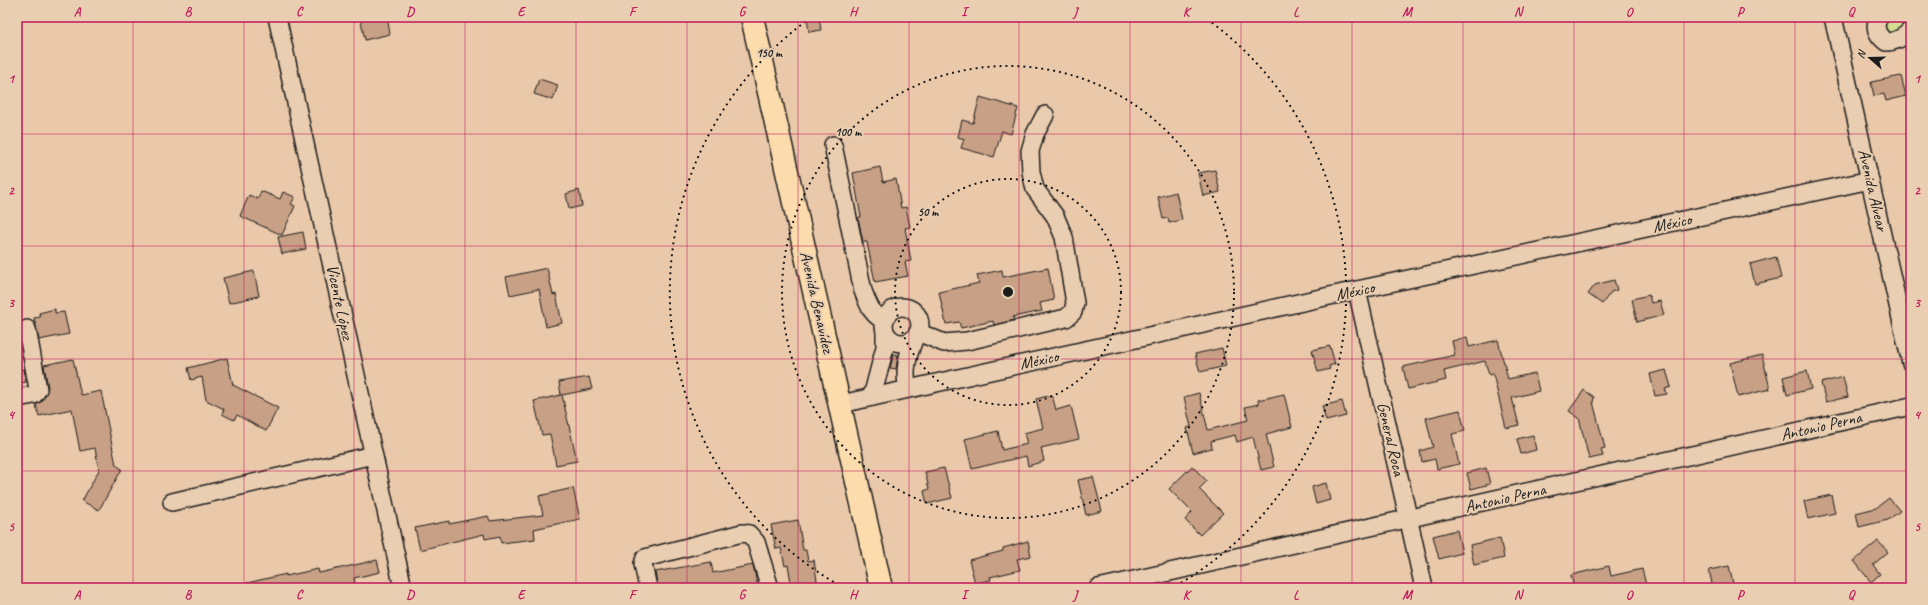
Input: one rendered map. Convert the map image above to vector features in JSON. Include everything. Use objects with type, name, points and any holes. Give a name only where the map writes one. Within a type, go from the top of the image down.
[{"type":"main road","name":"Avenida Benavídez","points":[[752,17],[882,588]]},
{"type":"street","name":"Vicente López","points":[[276,17],[403,588]]},
{"type":"street","name":"Avenida Alvear","points":[[1833,17],[1911,364]]},
{"type":"street","points":[[1879,17],[1876,26],[1878,33],[1886,42],[1893,42],[1900,39],[1911,30]]},
{"type":"street","points":[[1906,17],[1911,21]]},
{"type":"street","points":[[916,335],[944,343],[967,341],[1066,318],[1073,312],[1075,303],[1064,237],[1055,216],[1035,189],[1031,172],[1030,151],[1035,134],[1045,115]]},
{"type":"street","points":[[833,146],[863,292],[870,308],[885,326],[888,337],[898,343],[910,341],[916,335]]},
{"type":"street","name":"México","points":[[841,404],[1357,290],[1870,180]]},
{"type":"street","name":"General Roca","points":[[1357,290],[1424,588]]},
{"type":"street","points":[[872,397],[885,347],[885,326],[891,311],[902,307],[913,311],[919,321],[916,335],[909,352],[904,377],[908,388]]},
{"type":"street","points":[[17,398],[34,394],[38,389],[27,329]]},
{"type":"street","name":"Antonio Perna","points":[[1098,588],[1911,406]]},
{"type":"street","points":[[172,502],[373,455]]},
{"type":"street","points":[[648,588],[643,564],[645,558],[742,533],[748,534],[756,542],[770,588]]},
{"type":"green space","points":[[1895,18],[1901,21],[1903,27],[1891,38],[1884,28],[1888,21]]},
{"type":"building","points":[[360,17],[387,17],[390,34],[365,40]]},
{"type":"building","points":[[807,17],[819,17],[821,30],[809,32]]},
{"type":"building","points":[[1901,76],[1906,96],[1886,101],[1884,94],[1874,96],[1871,82]]},
{"type":"building","points":[[539,79],[558,85],[553,100],[534,94]]},
{"type":"building","points":[[980,97],[1018,108],[1011,134],[1002,131],[994,157],[961,148],[964,139],[958,137],[962,120],[973,123]]},
{"type":"building","points":[[880,167],[883,182],[896,179],[901,208],[906,207],[910,227],[905,228],[911,261],[905,262],[908,276],[875,282],[867,242],[863,242],[858,218],[861,217],[853,173]]},
{"type":"building","points":[[1215,170],[1220,192],[1203,196],[1198,173]]},
{"type":"building","points":[[579,190],[582,206],[569,209],[566,194]]},
{"type":"building","points":[[261,191],[280,199],[283,192],[295,197],[291,204],[295,206],[282,235],[240,216],[249,195],[258,199]]},
{"type":"building","points":[[1176,192],[1182,220],[1169,223],[1168,218],[1163,219],[1158,197]]},
{"type":"building","points":[[303,232],[306,249],[282,254],[278,237]]},
{"type":"building","points":[[1776,257],[1781,278],[1755,284],[1750,264]]},
{"type":"building","points":[[547,268],[553,295],[556,294],[562,323],[546,327],[539,289],[510,295],[506,277]]},
{"type":"building","points":[[1048,268],[1054,300],[1040,303],[1042,311],[1013,317],[1014,320],[994,325],[993,321],[961,328],[959,322],[946,324],[939,292],[979,283],[977,275],[1002,270],[1003,277]]},
{"type":"building","points":[[254,271],[259,296],[229,303],[223,278]]},
{"type":"building","points":[[1614,280],[1617,290],[1611,292],[1602,304],[1588,294],[1595,285]]},
{"type":"building","points":[[1649,295],[1651,303],[1660,301],[1664,315],[1637,322],[1632,299]]},
{"type":"building","points":[[55,309],[55,313],[64,312],[69,334],[39,340],[34,318],[40,317],[39,313]]},
{"type":"building","points":[[1467,337],[1469,347],[1498,340],[1508,379],[1535,373],[1539,391],[1512,398],[1519,425],[1506,428],[1493,374],[1489,375],[1485,361],[1444,371],[1446,380],[1408,389],[1403,367],[1455,355],[1452,341]]},
{"type":"building","points":[[1330,346],[1335,364],[1329,366],[1330,369],[1318,372],[1312,350]]},
{"type":"building","points":[[1222,348],[1226,366],[1200,372],[1195,354]]},
{"type":"building","points":[[894,354],[898,355],[896,369],[890,368]]},
{"type":"building","points":[[1762,355],[1770,389],[1738,397],[1730,363]]},
{"type":"building","points":[[227,358],[233,385],[278,408],[266,431],[237,415],[234,420],[222,414],[224,409],[206,400],[202,377],[191,380],[188,368]]},
{"type":"building","points":[[73,359],[81,395],[101,391],[116,465],[122,469],[99,510],[82,501],[99,470],[95,448],[80,451],[72,409],[39,416],[36,405],[42,401],[48,388],[44,365]]},
{"type":"building","points":[[24,369],[26,382],[17,384],[17,371]]},
{"type":"building","points":[[1666,370],[1671,387],[1665,389],[1667,394],[1655,396],[1650,374]]},
{"type":"building","points":[[1807,371],[1811,389],[1787,395],[1783,377]]},
{"type":"building","points":[[589,377],[592,389],[562,395],[577,461],[556,465],[550,434],[542,435],[534,401],[561,395],[559,382]]},
{"type":"building","points":[[1843,377],[1848,397],[1826,402],[1821,383]]},
{"type":"building","points":[[1584,390],[1594,397],[1593,402],[1605,448],[1601,449],[1603,456],[1589,459],[1579,418],[1569,411]]},
{"type":"building","points":[[1199,393],[1208,430],[1248,420],[1245,407],[1259,404],[1258,400],[1284,394],[1292,427],[1266,434],[1274,467],[1261,470],[1253,437],[1237,442],[1235,435],[1211,441],[1212,448],[1193,453],[1187,428],[1191,427],[1184,397]]},
{"type":"building","points":[[1052,395],[1056,410],[1071,406],[1079,439],[1041,448],[1044,461],[1028,466],[1026,456],[972,469],[965,439],[998,431],[1002,450],[1027,444],[1024,433],[1043,428],[1036,399]]},
{"type":"building","points":[[1342,401],[1346,416],[1326,421],[1322,406]]},
{"type":"building","points":[[1460,410],[1465,431],[1452,434],[1459,464],[1437,469],[1435,459],[1422,462],[1420,451],[1433,447],[1426,418]]},
{"type":"building","points":[[1533,435],[1536,450],[1521,454],[1517,439]]},
{"type":"building","points":[[1192,466],[1207,481],[1199,489],[1223,513],[1200,535],[1185,520],[1192,512],[1169,489]]},
{"type":"building","points":[[944,468],[952,498],[927,504],[924,491],[929,489],[925,472]]},
{"type":"building","points":[[1486,468],[1490,484],[1471,489],[1467,473]]},
{"type":"building","points":[[1093,477],[1102,511],[1086,515],[1078,480]]},
{"type":"building","points":[[1326,483],[1330,500],[1316,504],[1312,487]]},
{"type":"building","points":[[573,488],[580,519],[534,529],[535,539],[501,543],[500,536],[485,539],[484,534],[420,550],[415,528],[449,521],[449,524],[488,516],[490,521],[543,515],[539,496]]},
{"type":"building","points":[[1831,495],[1835,513],[1808,519],[1804,501]]},
{"type":"building","points":[[1889,498],[1900,511],[1888,520],[1859,527],[1856,513],[1876,508]]},
{"type":"building","points":[[798,520],[803,550],[806,550],[808,561],[814,560],[818,588],[792,588],[788,565],[785,566],[781,548],[776,549],[771,525]]},
{"type":"building","points":[[1457,530],[1462,553],[1439,559],[1433,536]]},
{"type":"building","points":[[1500,538],[1504,558],[1474,565],[1470,545]]},
{"type":"building","points":[[1028,541],[1031,556],[1017,559],[1020,570],[990,577],[991,580],[975,583],[969,560],[1003,551],[1003,548]]},
{"type":"building","points":[[1878,541],[1888,552],[1873,565],[1880,574],[1871,582],[1854,561]]},
{"type":"building","points":[[377,560],[380,572],[354,578],[356,588],[248,588],[247,583],[286,574],[286,576],[318,569],[319,573]]},
{"type":"building","points":[[711,562],[713,573],[753,565],[758,588],[724,588],[723,584],[702,588],[658,588],[655,572]]},
{"type":"building","points":[[1609,566],[1611,576],[1642,569],[1646,585],[1636,588],[1574,588],[1571,575]]},
{"type":"building","points":[[1729,566],[1734,588],[1713,588],[1709,570]]}]
